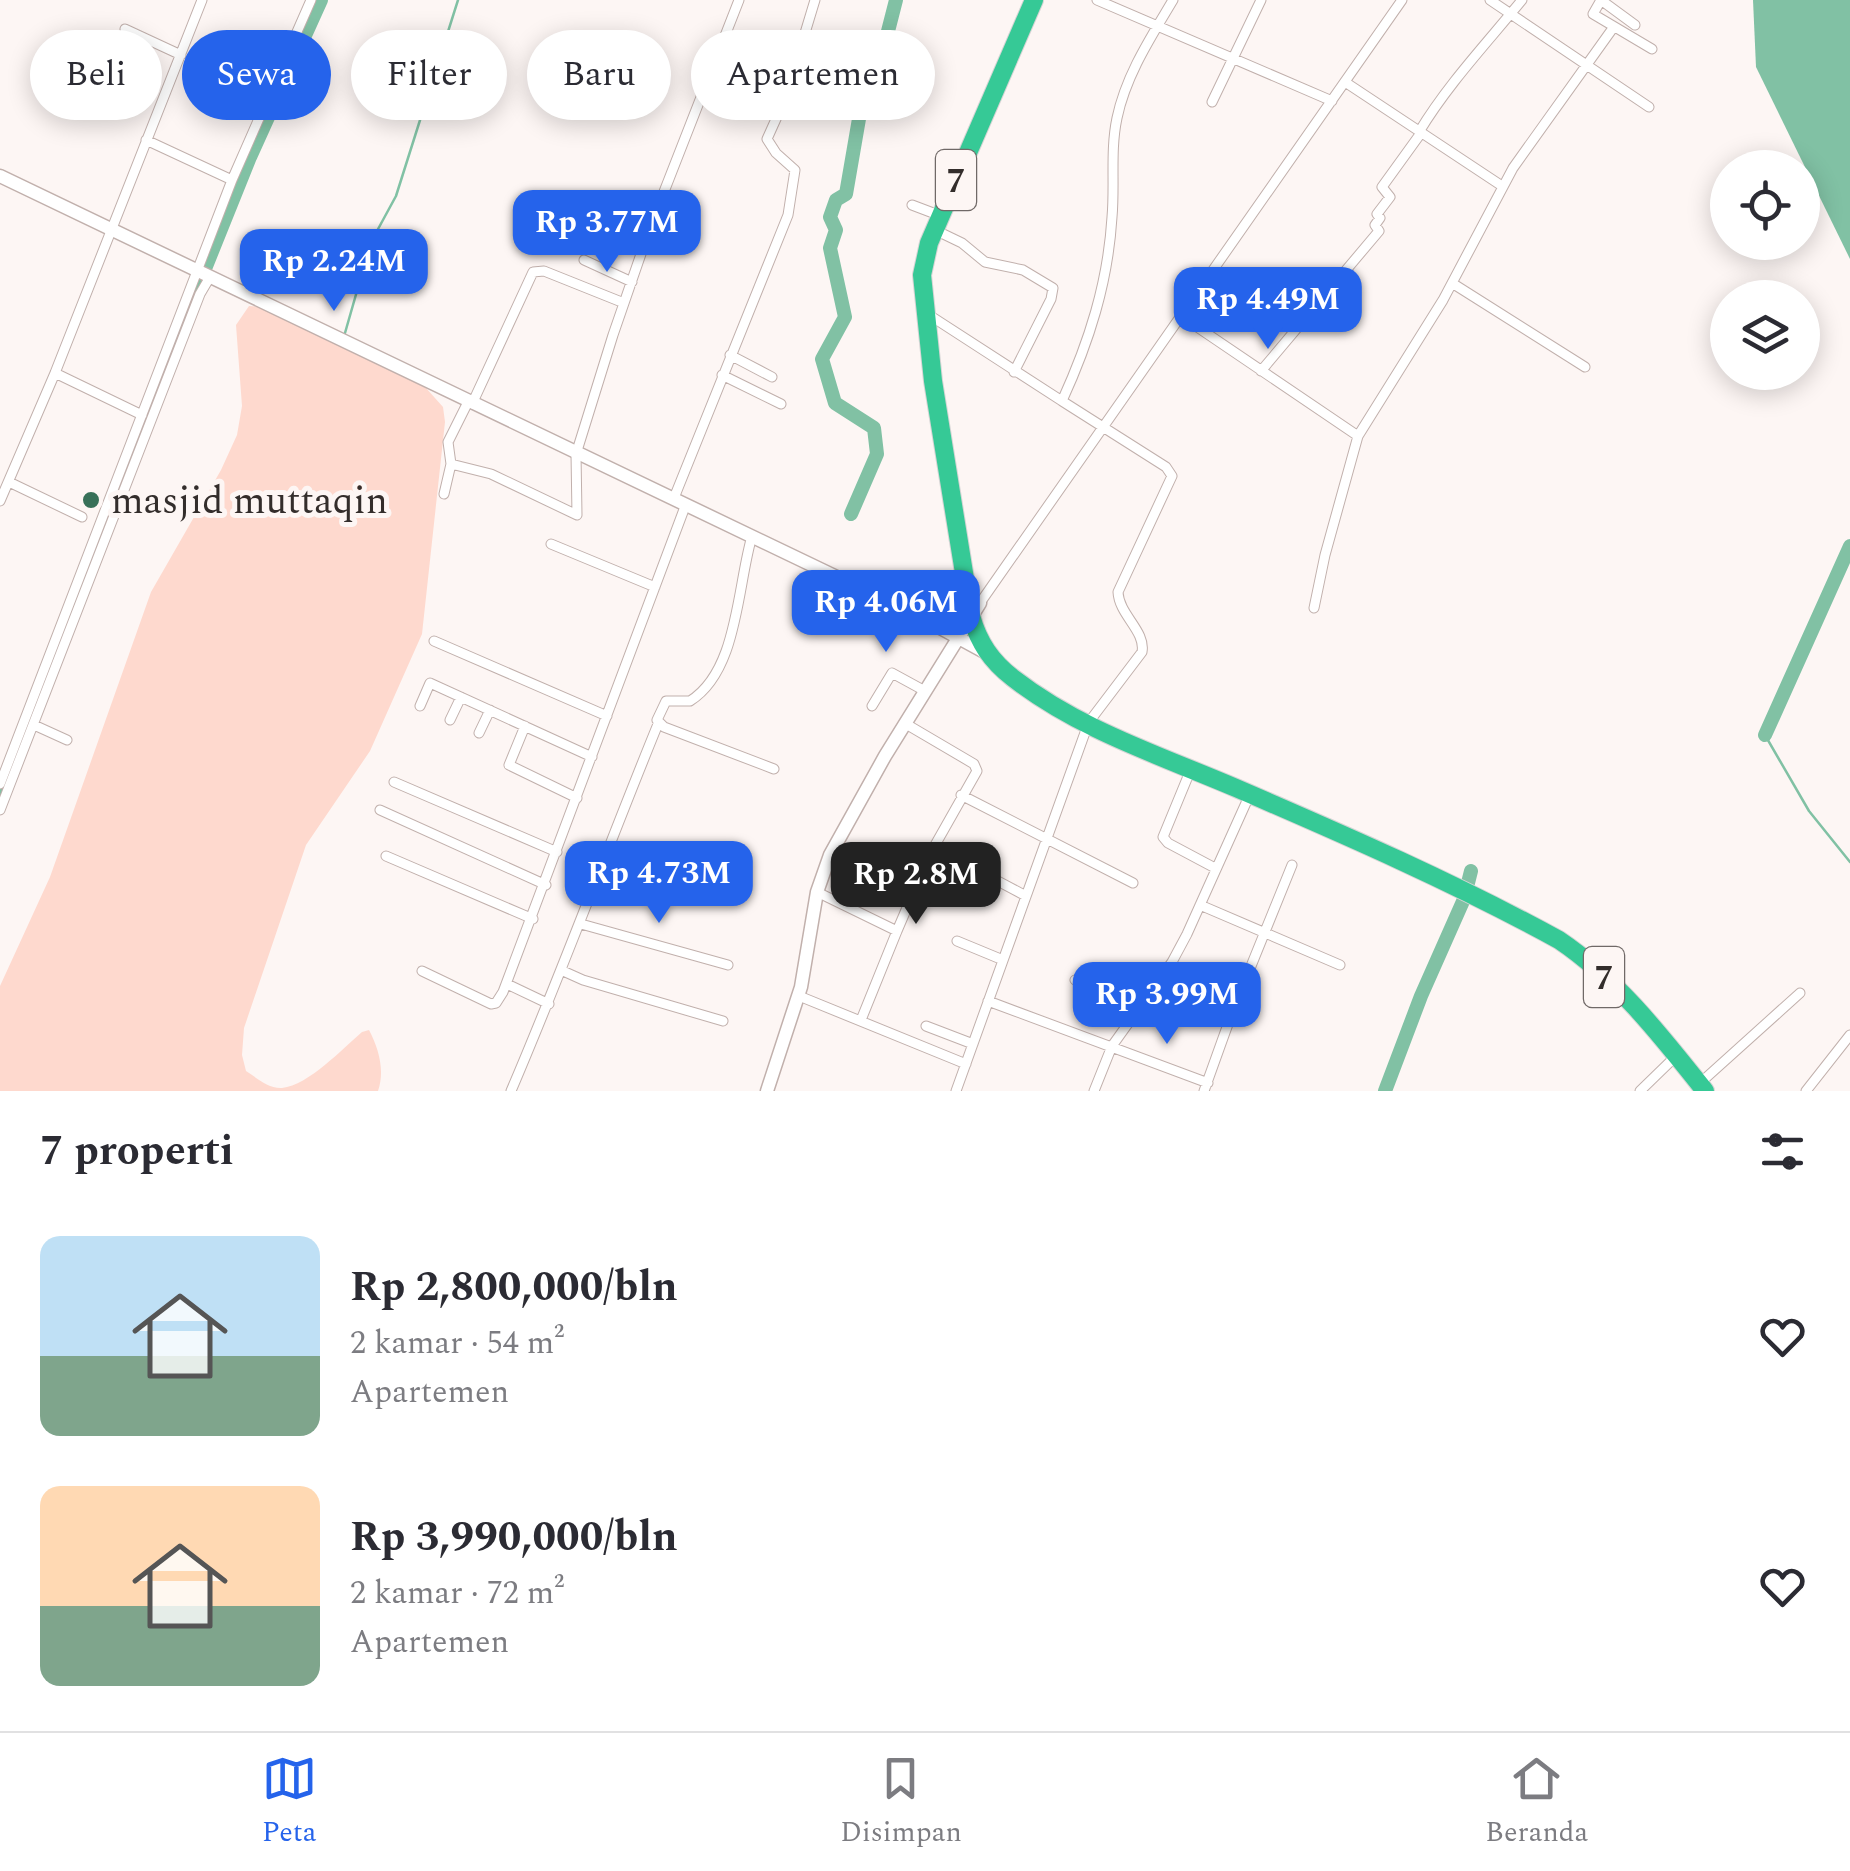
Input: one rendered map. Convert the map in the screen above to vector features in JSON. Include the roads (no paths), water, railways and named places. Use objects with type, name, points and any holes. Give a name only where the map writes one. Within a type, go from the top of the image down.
[{"type":"highway","name":"7","points":[[1034,0],[938,223],[922,274],[934,369],[940,380],[976,610],[994,654],[1024,686],[1089,722],[1475,897],[1579,954],[1626,999],[1702,1087]]},
{"type":"street","points":[[0,501],[55,373],[202,0]]},
{"type":"street","points":[[0,810],[200,294],[232,180],[311,0]]},
{"type":"street","points":[[451,464],[492,474],[578,519],[576,454],[624,303],[739,0]]},
{"type":"street","points":[[422,972],[491,1004],[496,1003],[507,984],[655,587],[722,375],[788,216],[795,170],[769,145],[767,138],[785,99],[815,0]]},
{"type":"street","points":[[1097,0],[1332,101]]},
{"type":"street","points":[[1062,402],[1082,359],[1102,295],[1112,230],[1112,146],[1117,114],[1138,61],[1173,0]]},
{"type":"street","points":[[1212,102],[1262,0]]},
{"type":"street","points":[[767,1091],[799,996],[816,892],[830,856],[924,691],[976,610],[1402,0]]},
{"type":"street","points":[[1490,0],[1649,107]]},
{"type":"street","points":[[1261,372],[1379,231],[1375,225],[1380,218],[1377,214],[1390,197],[1382,188],[1442,94],[1522,0]]},
{"type":"street","points":[[1635,25],[1601,0],[1593,14],[1652,49]]},
{"type":"street","points":[[1314,608],[1324,554],[1358,436],[1452,284],[1502,186],[1613,28]]},
{"type":"street","points":[[125,29],[181,55]]},
{"type":"street","points":[[1346,82],[1502,186]]},
{"type":"street","points":[[146,140],[232,180]]},
{"type":"street","points":[[0,176],[994,654]]},
{"type":"street","points":[[912,204],[985,262],[1023,270],[1052,288],[1046,309],[1014,372]]},
{"type":"street","points":[[584,260],[632,282]]},
{"type":"street","points":[[444,494],[451,464],[448,442],[533,272],[544,270],[624,303]]},
{"type":"street","points":[[0,784],[142,414],[204,274]]},
{"type":"street","points":[[1452,284],[1585,367]]},
{"type":"street","points":[[926,312],[1166,466],[1172,476],[1118,592],[1126,617],[1142,639],[1142,652],[1089,722],[956,1091]]},
{"type":"street","points":[[1181,316],[1358,436]]},
{"type":"street","points":[[730,355],[772,377]]},
{"type":"street","points":[[55,373],[142,414]]},
{"type":"street","points":[[722,375],[781,404]]},
{"type":"street","points":[[9,482],[82,517]]},
{"type":"street","points":[[511,1091],[563,971],[658,724],[660,709],[666,701],[690,701],[717,674],[728,646],[752,536]]},
{"type":"street","points":[[551,544],[655,587]]},
{"type":"street","points":[[434,641],[606,716]]},
{"type":"street","points":[[872,706],[892,673],[924,691]]},
{"type":"street","points":[[420,706],[430,683],[592,757]]},
{"type":"street","points":[[450,720],[461,697]]},
{"type":"street","points":[[479,733],[490,710]]},
{"type":"street","points":[[658,724],[774,769]]},
{"type":"street","points":[[861,1020],[934,846],[977,767],[906,724]]},
{"type":"street","points":[[34,725],[68,740]]},
{"type":"street","points":[[524,726],[509,765],[577,798]]},
{"type":"street","points":[[1191,769],[1164,837],[1215,868]]},
{"type":"street","points":[[394,782],[557,852]]},
{"type":"street","points":[[1094,1091],[1112,1046],[1172,962],[1250,794]]},
{"type":"street","points":[[961,796],[1134,882]]},
{"type":"street","points":[[380,810],[546,885]]},
{"type":"street","points":[[934,846],[969,862],[981,861],[990,867],[994,879],[1026,896]]},
{"type":"street","points":[[386,856],[533,919]]},
{"type":"street","points":[[988,1002],[1112,1046],[1206,1087],[1292,865]]},
{"type":"street","points":[[816,892],[896,931]]},
{"type":"street","points":[[1200,905],[1340,965]]},
{"type":"street","points":[[580,924],[728,965]]},
{"type":"street","points":[[957,941],[1003,960]]},
{"type":"street","points":[[563,971],[723,1021]]},
{"type":"street","points":[[1075,980],[1140,1008]]},
{"type":"street","points":[[507,984],[549,1004]]},
{"type":"street","points":[[1702,1087],[1800,993]]},
{"type":"street","points":[[799,996],[966,1064]]},
{"type":"street","points":[[926,1026],[973,1044]]},
{"type":"street","points":[[1806,1091],[1850,1034]]},
{"type":"street","points":[[1640,1091],[1676,1056]]},
{"type":"waterway","points":[[149,408],[250,157],[321,0]]},
{"type":"waterway","points":[[345,333],[371,242],[396,196],[458,0]]},
{"type":"waterway","points":[[851,514],[877,454],[874,428],[835,403],[822,359],[845,317],[830,248],[836,230],[830,217],[836,200],[846,194],[860,113],[878,92],[896,0]]},
{"type":"waterway","points":[[1765,735],[1850,546]]},
{"type":"waterway","points":[[0,796],[75,601]]},
{"type":"waterway","points":[[1765,735],[1809,811],[1850,862]]},
{"type":"waterway","points":[[1385,1091],[1464,899],[1471,871]]},
{"type":"place","name":"masjid muttaqin","points":[[91,500]]}]
